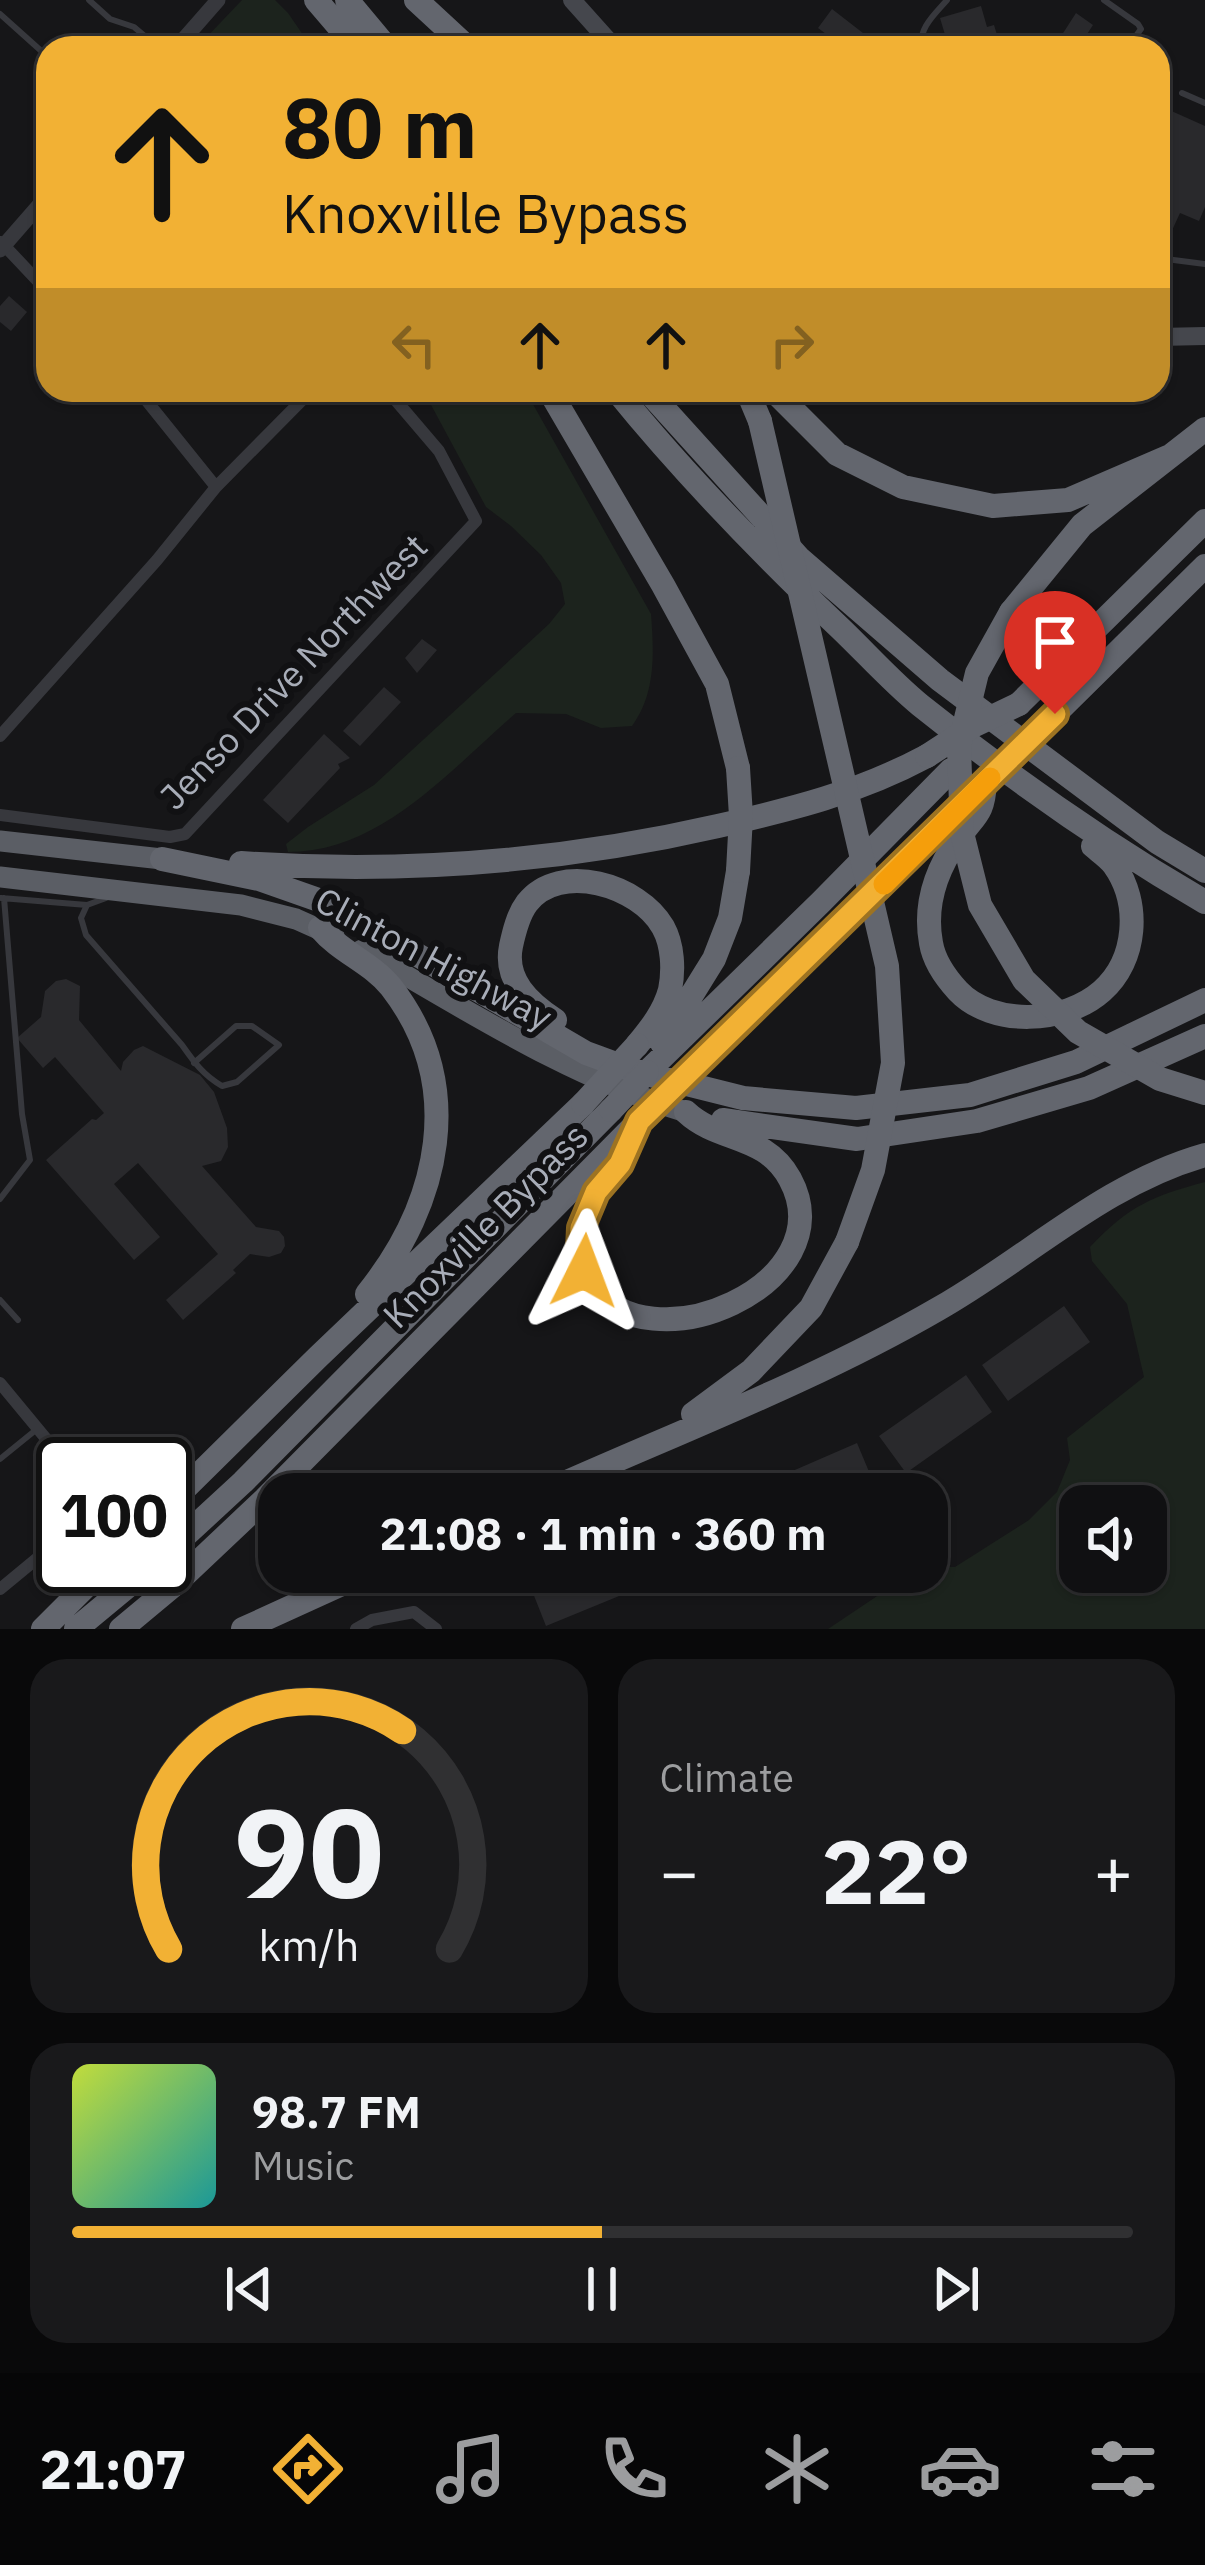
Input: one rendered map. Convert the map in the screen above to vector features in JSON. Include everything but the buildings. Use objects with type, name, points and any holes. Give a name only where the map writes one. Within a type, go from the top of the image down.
[{"type":"highway","points":[[316,0],[346,36]]},
{"type":"highway","points":[[346,0],[377,36]]},
{"type":"highway","points":[[416,0],[455,36]]},
{"type":"highway","points":[[192,1482],[583,1104],[653,1055],[714,959],[730,918],[738,872],[739,768],[717,684],[556,402]]},
{"type":"highway","points":[[626,402],[782,573],[917,703],[1136,861],[1205,902]]},
{"type":"highway","points":[[658,402],[799,558],[940,680],[1157,842],[1205,871]]},
{"type":"highway","points":[[657,1441],[751,1371],[811,1308],[847,1242],[873,1169],[893,1064],[887,966],[752,402]]},
{"type":"highway","points":[[785,402],[838,454],[904,487],[993,506],[1068,500],[1170,456]]},
{"type":"highway","points":[[1205,429],[1082,525],[1011,612],[977,673],[958,747],[962,833],[980,905],[1024,980],[1078,1032],[1160,1079],[1205,1093]]},
{"type":"highway","name":"Knoxville Bypass","points":[[192,1529],[611,1110],[653,1055],[1205,521]]},
{"type":"highway","name":"Knoxville Bypass","points":[[122,1629],[265,1499],[639,1121],[1205,566]]},
{"type":"highway","points":[[161,859],[179,856],[290,866],[410,868],[540,859],[656,841],[808,806],[883,779],[1025,698]]},
{"type":"highway","points":[[985,783],[984,807],[938,872],[929,905],[931,947],[946,978],[969,1002],[1002,1016],[1056,1012],[1078,1006],[1102,991],[1126,960],[1131,932],[1130,896],[1113,864],[1028,786]]},
{"type":"highway","points":[[0,841],[161,859],[259,879],[330,904],[586,1053],[743,1098],[856,1108],[970,1095],[1076,1062],[1205,1000]]},
{"type":"highway","points":[[614,1064],[603,1050],[535,1007],[514,977],[509,954],[519,917],[530,899],[550,887],[572,881],[605,884],[638,900],[662,926],[673,958],[653,1055]]},
{"type":"highway","name":"Clinton Highway","points":[[1,891],[145,892],[241,904],[296,919],[320,928],[537,1051],[612,1088],[686,1112]]},
{"type":"highway","points":[[318,1358],[381,1277],[415,1219],[432,1165],[438,1116],[435,1078],[419,1030],[388,984],[320,928]]},
{"type":"highway","points":[[686,1112],[857,1138],[977,1120],[1022,1108],[1089,1088],[1205,1036]]},
{"type":"highway","points":[[639,1121],[620,1164],[596,1192],[581,1228],[584,1271],[595,1290],[623,1310],[664,1318],[702,1315],[757,1290],[777,1272],[788,1258],[800,1222],[793,1184],[783,1167],[763,1149],[701,1126],[686,1112]]},
{"type":"highway","points":[[586,1473],[766,1394],[939,1309],[1106,1197],[1168,1166],[1205,1155]]},
{"type":"highway","points":[[43,1629],[79,1593]]},
{"type":"highway","points":[[76,1629],[119,1593]]},
{"type":"highway","points":[[243,1629],[322,1593]]},
{"type":"main road","points":[[572,0],[604,36]]},
{"type":"main road","points":[[1170,337],[1205,336]]},
{"type":"street","points":[[186,36],[216,2]]},
{"type":"street","points":[[36,208],[1,246],[36,280]]},
{"type":"street","points":[[148,402],[217,487]]},
{"type":"street","points":[[0,736],[217,487],[300,402]]},
{"type":"street","name":"Jenso Drive Northwest","points":[[0,815],[170,837],[185,834],[476,521],[439,451],[397,402]]},
{"type":"street","points":[[0,1382],[44,1437]]},
{"type":"street","points":[[0,1588],[36,1559]]},
{"type":"street","points":[[356,1629],[372,1620],[414,1612],[436,1629]]},
{"type":"lane","points":[[89,0],[110,19],[145,36]]},
{"type":"lane","points":[[922,36],[947,0]]},
{"type":"lane","points":[[1104,0],[1138,24],[1141,29],[1136,36]]},
{"type":"lane","points":[[0,14],[36,46]]},
{"type":"lane","points":[[139,36],[142,33]]},
{"type":"lane","points":[[1182,93],[1205,104]]},
{"type":"lane","points":[[1170,260],[1205,264]]},
{"type":"lane","points":[[0,1199],[30,1160],[1,891],[87,905],[145,892]]},
{"type":"lane","points":[[87,905],[81,918],[86,935],[156,1014],[194,1063],[205,1076],[222,1086],[237,1082],[278,1045],[252,1026],[236,1026],[194,1063]]},
{"type":"lane","points":[[0,1300],[18,1320]]},
{"type":"lane","points":[[0,1459],[37,1429]]},
{"type":"shaded area","points":[[242,0],[275,0],[304,36],[208,36]]},
{"type":"shaded area","points":[[429,402],[532,402],[651,614],[653,658],[640,713],[632,726],[601,728],[566,714],[516,713],[439,782],[384,823],[322,848],[288,852],[286,844],[374,785],[565,604],[561,583],[541,555],[486,507]]},
{"type":"shaded area","points":[[1205,1182],[1205,1629],[828,1629],[882,1593],[948,1593],[948,1567],[1029,1520],[1059,1487],[1059,1593],[1167,1593],[1167,1485],[1060,1485],[1070,1460],[1067,1438],[1144,1377],[1127,1304],[1092,1261],[1090,1247],[1130,1212]]},
{"type":"slow traffic","points":[[884,884],[990,778]]},
{"type":"route","points":[[584,1271],[581,1228],[596,1192],[620,1164],[639,1121],[1055,714]]}]
